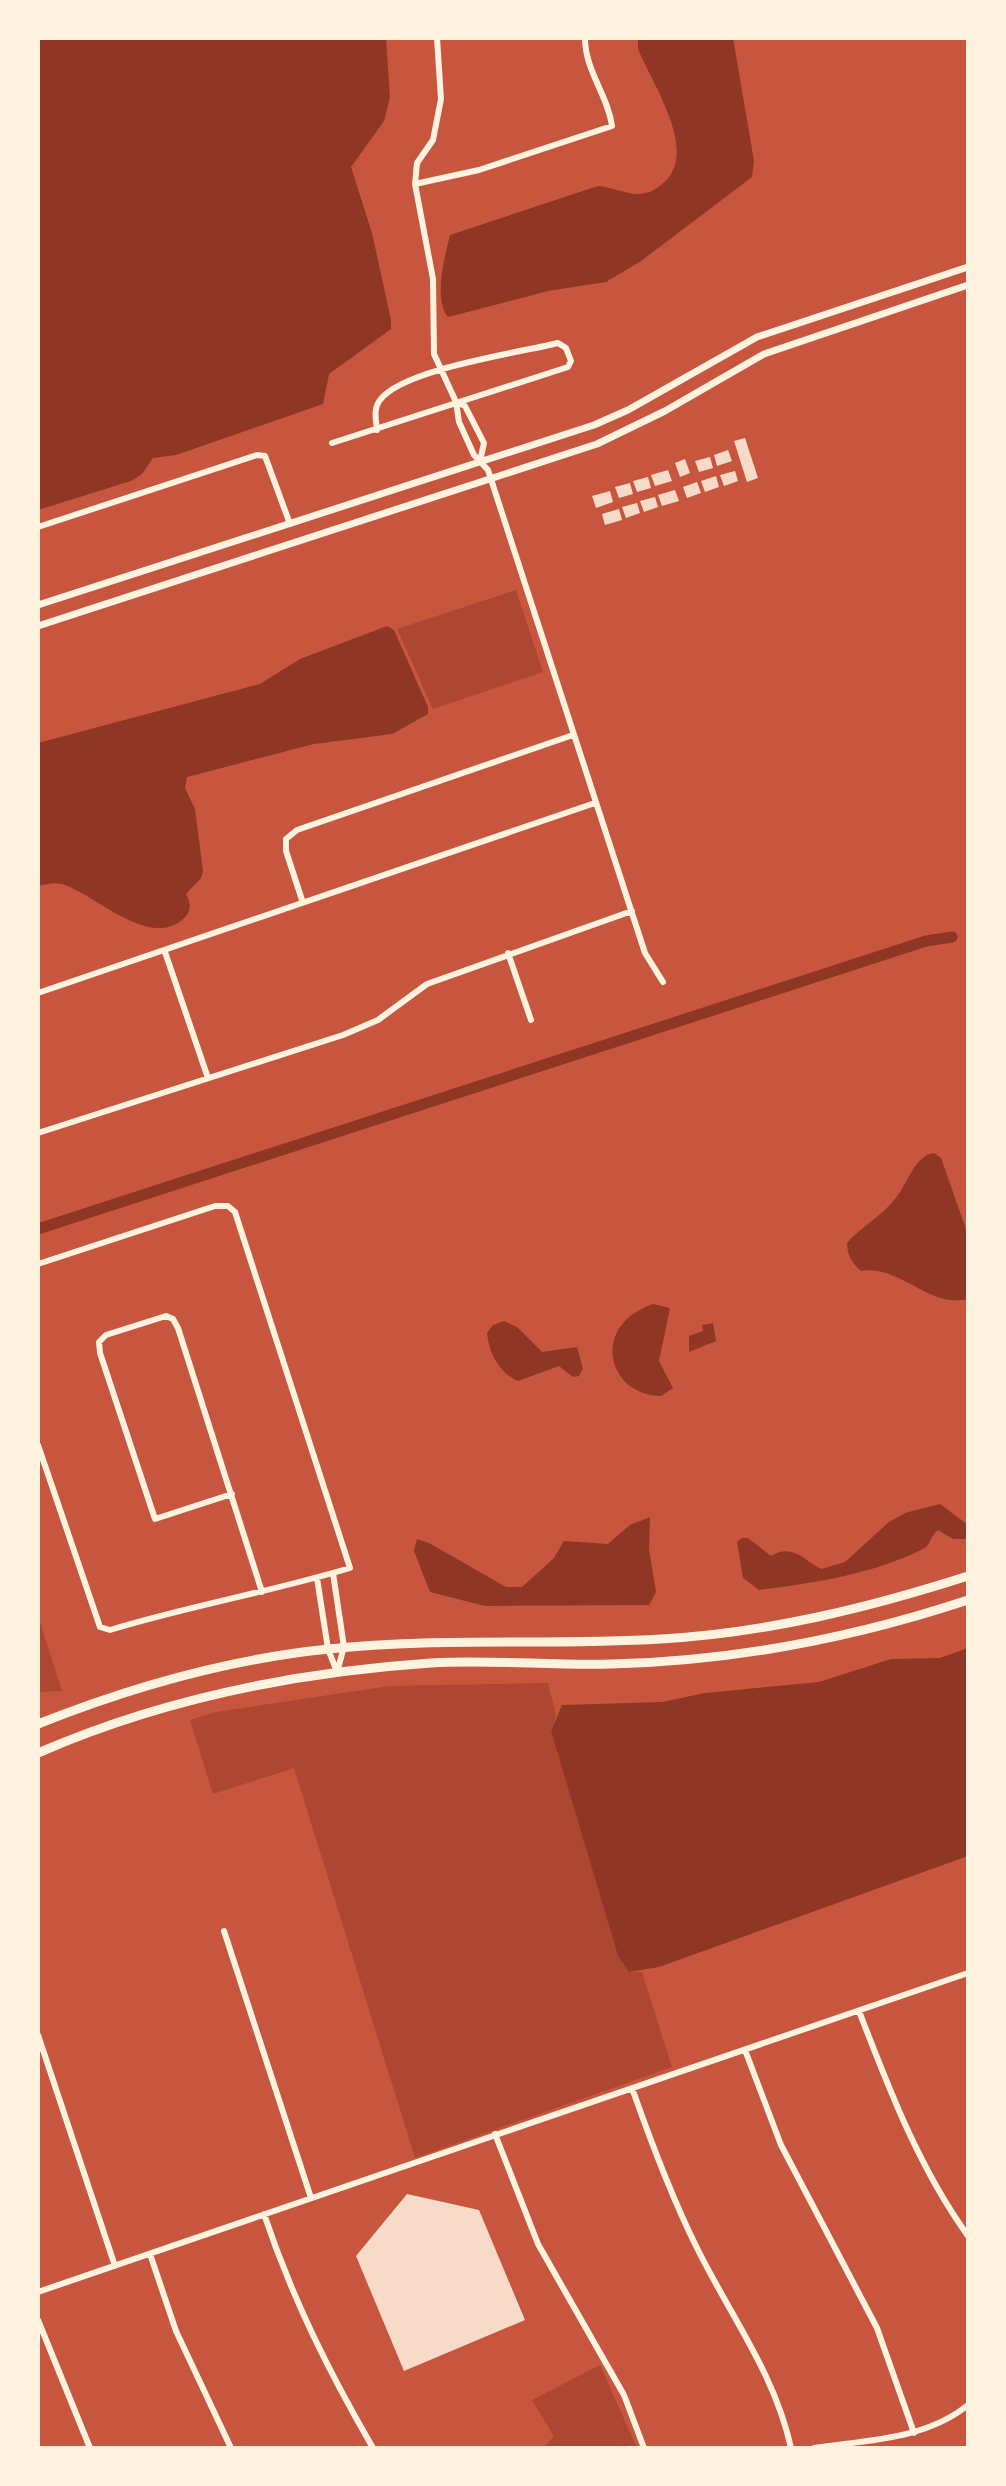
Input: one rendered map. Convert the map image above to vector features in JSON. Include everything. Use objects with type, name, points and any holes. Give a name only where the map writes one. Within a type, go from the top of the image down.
[{"type":"main road","points":[[38,1724],[177,1677],[328,1649],[440,1640],[586,1642],[729,1632],[882,1603],[968,1576]]},
{"type":"main road","points":[[38,1753],[160,1708],[245,1687],[337,1672],[433,1663],[610,1664],[730,1656],[883,1626],[968,1600]]},
{"type":"street","points":[[437,38],[441,99],[433,140],[417,163],[415,184],[433,279],[434,354],[456,402],[459,422],[474,455],[488,470],[645,953],[663,982]]},
{"type":"street","points":[[415,184],[479,170],[612,126],[610,112],[585,59],[585,38]]},
{"type":"street","points":[[38,605],[594,425],[662,391],[727,352],[771,332],[968,267]]},
{"type":"street","points":[[38,626],[491,479],[632,429],[728,372],[789,343],[968,285]]},
{"type":"street","points":[[332,443],[377,430],[568,367],[571,361],[566,348],[558,343],[419,374],[380,399],[375,411],[377,430]]},
{"type":"street","points":[[456,402],[465,406],[484,443],[480,461]]},
{"type":"street","points":[[38,527],[257,455],[265,456],[290,524]]},
{"type":"street","points":[[302,900],[286,851],[286,839],[297,830],[573,735]]},
{"type":"street","points":[[38,993],[165,952],[302,900],[595,803]]},
{"type":"street","points":[[38,1133],[343,1035],[378,1020],[427,984],[632,911]]},
{"type":"street","points":[[165,952],[208,1078]]},
{"type":"street","points":[[508,953],[531,1020]]},
{"type":"street","points":[[38,1264],[215,1206],[228,1206],[235,1212],[350,1568],[262,1592],[201,1603],[110,1630],[100,1627],[38,1445]]},
{"type":"street","points":[[232,1494],[155,1519],[100,1353],[99,1342],[106,1335],[166,1316],[173,1319],[232,1494],[262,1592]]},
{"type":"street","points":[[333,1573],[344,1647],[337,1672]]},
{"type":"street","points":[[317,1578],[328,1649],[337,1672]]},
{"type":"street","points":[[224,1931],[311,2198]]},
{"type":"street","points":[[38,2292],[968,1973]]},
{"type":"street","points":[[859,2011],[891,2094],[918,2151],[968,2236]]},
{"type":"street","points":[[38,2035],[115,2266]]},
{"type":"street","points":[[745,2050],[781,2145],[877,2328],[914,2433]]},
{"type":"street","points":[[632,2088],[662,2171],[697,2249],[774,2388],[791,2448]]},
{"type":"street","points":[[495,2134],[538,2244],[624,2395],[644,2448]]},
{"type":"street","points":[[264,2214],[288,2287],[318,2350],[373,2448]]},
{"type":"street","points":[[150,2254],[176,2331],[231,2448]]},
{"type":"street","points":[[38,2320],[90,2448]]},
{"type":"street","points":[[814,2448],[914,2433],[941,2425],[968,2405]]},
{"type":"shaded area","points":[[38,38],[386,38],[390,97],[384,121],[351,167],[372,233],[391,329],[329,374],[323,404],[176,455],[153,458],[142,474],[131,481],[38,510]]},
{"type":"shaded area","points":[[638,38],[733,38],[754,161],[752,177],[641,261],[606,282],[548,291],[448,317],[441,300],[441,289],[450,235],[598,186],[630,193],[647,193],[655,190],[673,171],[677,155],[670,118],[638,49]]},
{"type":"shaded area","points":[[516,590],[543,672],[433,709],[397,629]]},
{"type":"shaded area","points":[[387,626],[394,630],[428,707],[428,714],[392,734],[314,744],[187,777],[185,788],[195,809],[203,871],[201,878],[186,894],[189,911],[173,926],[157,928],[141,925],[62,884],[38,886],[38,743],[260,684],[300,659]]},
{"type":"shaded area","points":[[934,1153],[941,1158],[968,1235],[968,1299],[941,1298],[888,1274],[861,1271],[848,1251],[847,1243],[892,1202],[922,1159]]},
{"type":"shaded area","points":[[653,1304],[670,1308],[659,1361],[673,1388],[661,1396],[643,1393],[628,1385],[618,1373],[613,1358],[613,1343],[620,1328],[633,1314]]},
{"type":"shaded area","points":[[504,1321],[517,1327],[542,1352],[577,1347],[583,1369],[579,1376],[573,1377],[559,1366],[518,1381],[505,1373],[496,1362],[487,1333],[493,1325]]},
{"type":"shaded area","points":[[713,1323],[716,1341],[689,1352],[689,1336],[703,1331],[702,1325]]},
{"type":"shaded area","points":[[940,1504],[968,1525],[968,1539],[953,1539],[938,1530],[926,1547],[904,1558],[822,1581],[759,1590],[743,1578],[737,1542],[742,1538],[748,1538],[771,1556],[779,1552],[792,1552],[821,1569],[845,1562],[889,1522],[905,1513]]},
{"type":"shaded area","points":[[650,1517],[649,1549],[656,1592],[649,1605],[485,1606],[430,1592],[414,1551],[417,1539],[506,1587],[522,1587],[554,1558],[564,1541],[608,1544],[630,1525]]},
{"type":"shaded area","points":[[38,1616],[62,1691],[38,1692]]},
{"type":"shaded area","points":[[968,1648],[968,1856],[659,1967],[629,1972],[618,1956],[551,1731],[562,1705],[662,1702],[705,1693],[819,1682],[891,1659],[940,1658]]},
{"type":"shaded area","points":[[548,1683],[556,1715],[551,1731],[618,1956],[629,1972],[642,1972],[672,2067],[415,2158],[294,1768],[213,1794],[190,1720],[216,1712],[390,1686]]},
{"type":"shaded area","points":[[600,2365],[637,2448],[543,2448],[554,2436],[532,2400]]},
{"type":"building","points":[[745,438],[758,478],[747,482],[734,441]]},
{"type":"building","points":[[728,450],[732,461],[717,466],[714,455]]},
{"type":"building","points":[[710,457],[713,468],[699,472],[695,461]]},
{"type":"building","points":[[685,459],[690,473],[680,477],[675,463]]},
{"type":"building","points":[[668,470],[672,481],[655,486],[651,475]]},
{"type":"building","points":[[735,471],[738,481],[724,486],[720,475]]},
{"type":"building","points":[[716,476],[719,487],[705,492],[701,481]]},
{"type":"building","points":[[648,477],[651,488],[637,492],[633,481]]},
{"type":"building","points":[[697,482],[701,493],[687,498],[683,487]]},
{"type":"building","points":[[630,483],[633,494],[619,498],[615,487]]},
{"type":"building","points":[[675,490],[679,501],[662,506],[658,495]]},
{"type":"building","points":[[610,491],[613,502],[596,508],[592,496]]},
{"type":"building","points":[[655,497],[658,507],[644,512],[640,501]]},
{"type":"building","points":[[637,503],[640,513],[626,518],[622,507]]},
{"type":"building","points":[[619,509],[622,520],[605,525],[602,514]]},
{"type":"building","points":[[407,2194],[479,2210],[525,2320],[404,2371],[356,2256]]},
{"type":"waterway","points":[[38,1229],[926,941],[952,937]]}]
